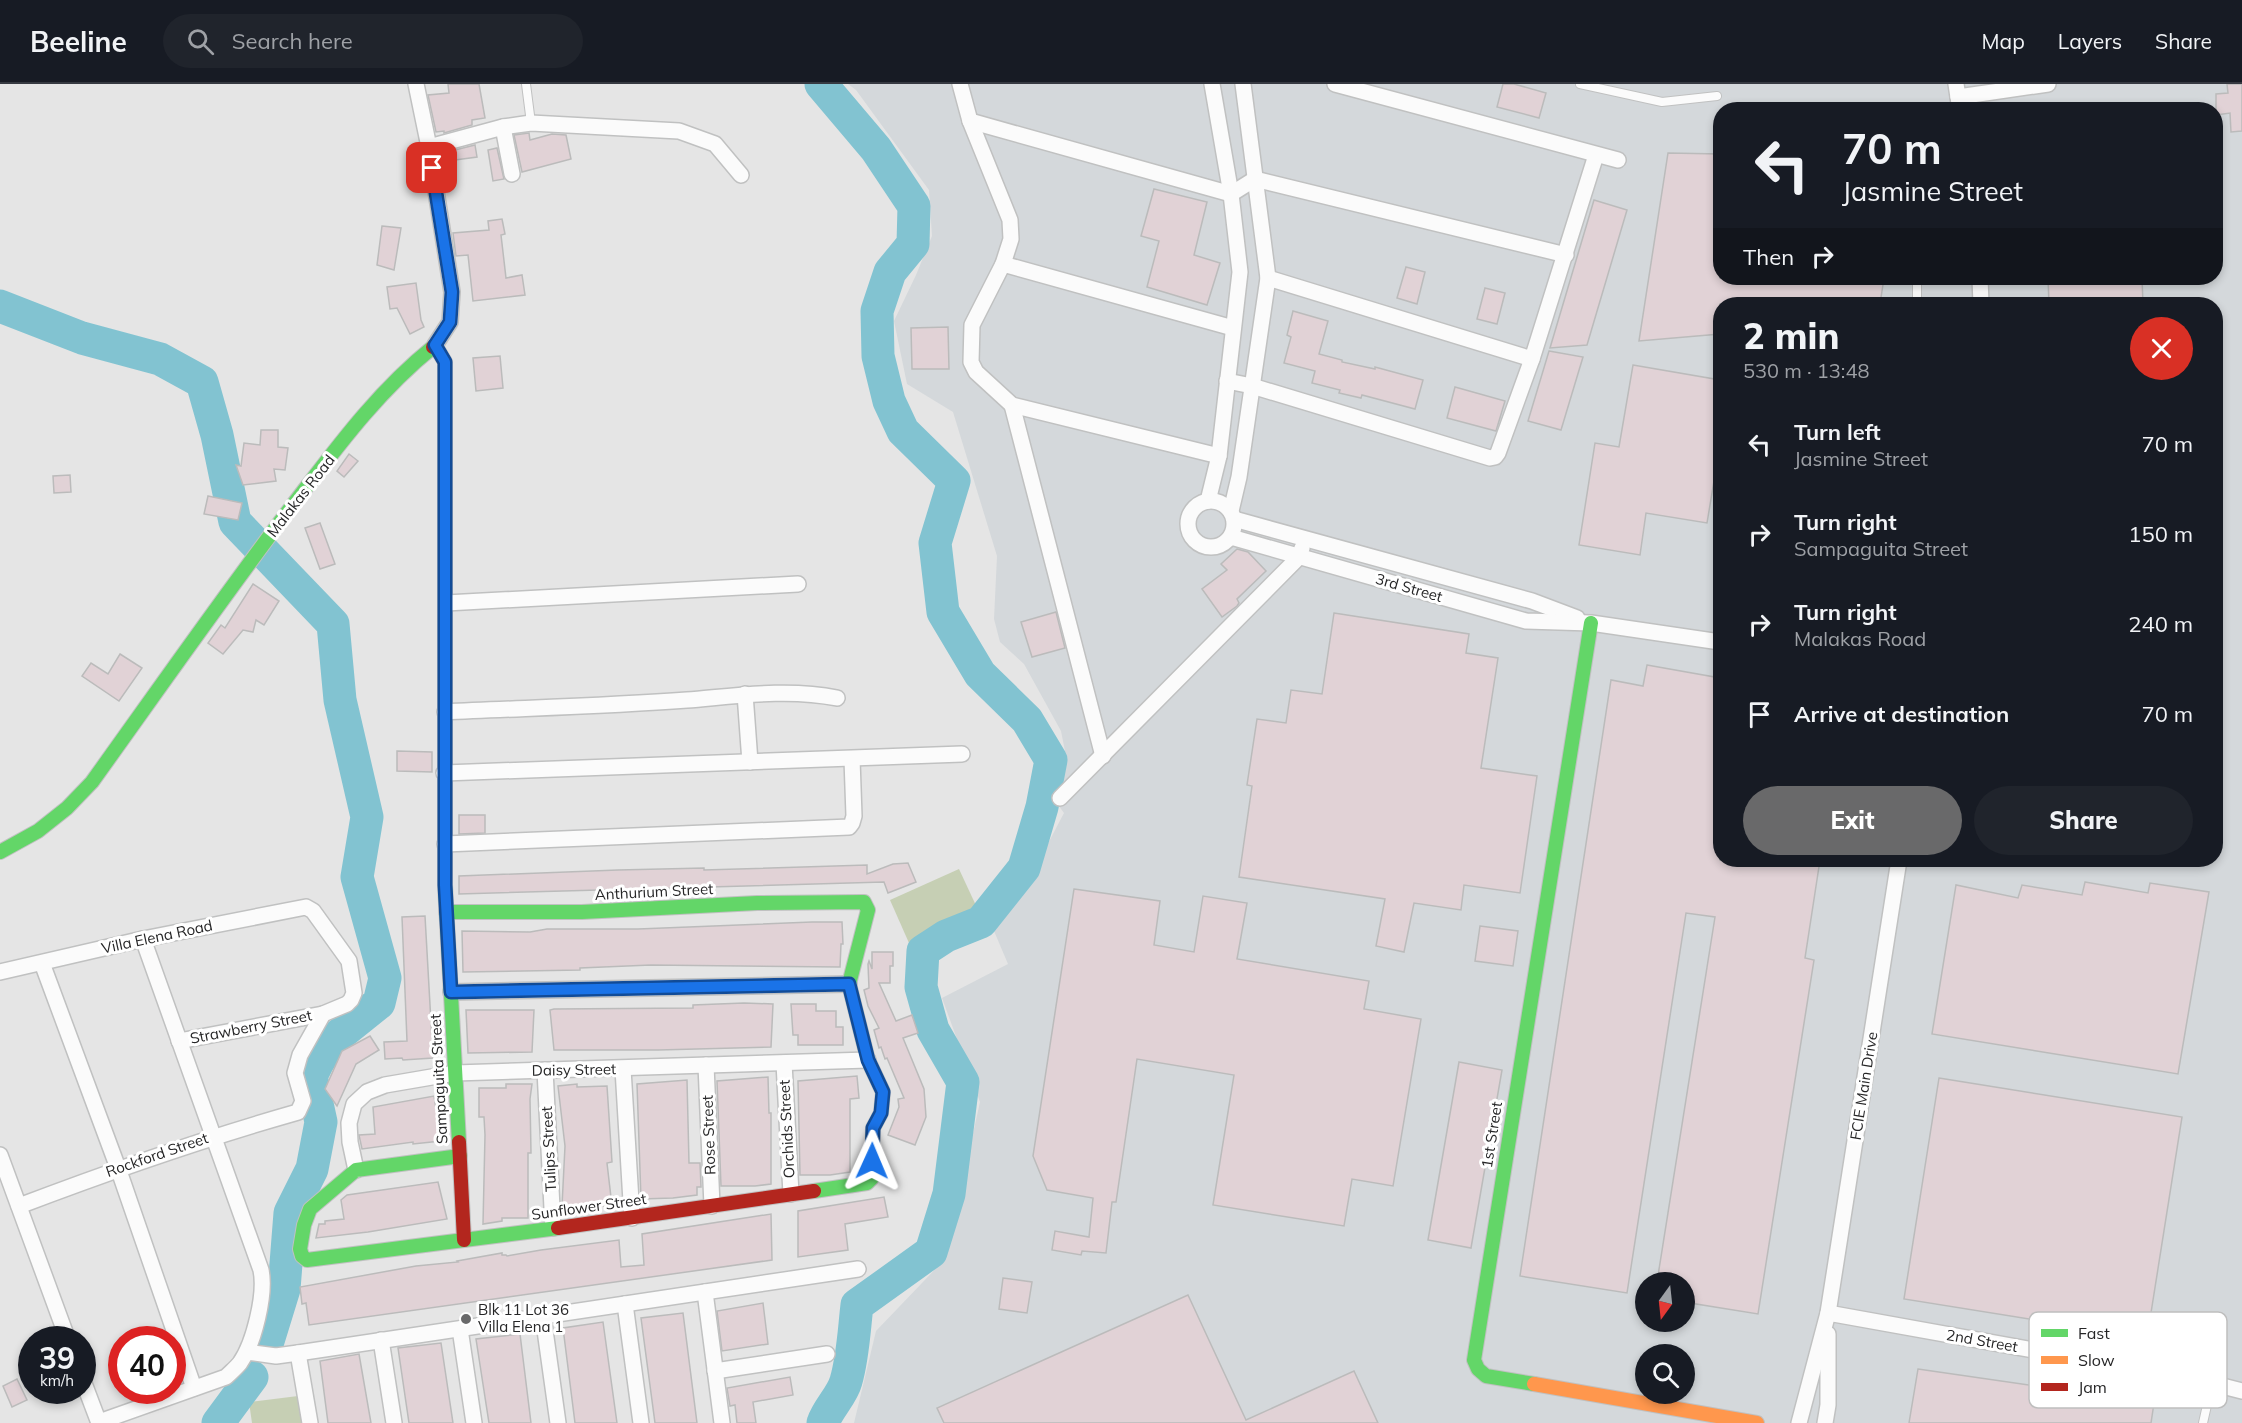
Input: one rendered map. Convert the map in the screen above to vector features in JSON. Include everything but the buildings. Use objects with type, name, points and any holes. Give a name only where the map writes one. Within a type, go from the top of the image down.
[{"type":"street","name":"Malakas Road","points":[[0,852],[38,831],[67,808],[93,782],[273,530],[368,408],[417,358],[435,345],[450,322],[452,292],[429,147],[416,84]]},
{"type":"street","points":[[960,84],[970,121],[1010,220],[1011,239],[1003,264],[972,325],[971,362],[976,372],[1012,405],[1219,456]]},
{"type":"street","points":[[1208,501],[1219,456],[1240,272],[1231,194],[1212,84]]},
{"type":"street","points":[[1232,515],[1224,505],[1208,501],[1201,503],[1191,513],[1188,527],[1194,541],[1207,547],[1216,547],[1225,544],[1234,528],[1232,515],[1268,278],[1243,84]]},
{"type":"street","points":[[1335,84],[1618,160]]},
{"type":"street","points":[[1958,97],[2048,84]]},
{"type":"street","points":[[970,121],[1231,194],[1256,179],[1566,255]]},
{"type":"street","points":[[429,147],[503,127],[531,123],[679,131],[715,144],[741,175]]},
{"type":"street","points":[[503,127],[512,174]]},
{"type":"street","points":[[1227,381],[1490,458],[1495,457],[1532,359],[1596,155]]},
{"type":"street","points":[[1003,264],[1233,328]]},
{"type":"street","points":[[1268,278],[1532,359]]},
{"type":"street","name":"Sampaguita Street","points":[[435,345],[445,362],[446,912],[464,1240]]},
{"type":"street","points":[[1012,405],[1103,756]]},
{"type":"street","name":"3rd Street","points":[[1232,515],[1305,540],[1532,602],[1590,623]]},
{"type":"street","name":"3rd Street","points":[[1231,537],[1526,621],[1590,623],[1713,641]]},
{"type":"street","points":[[1060,798],[1299,557],[1305,540]]},
{"type":"street","points":[[446,603],[798,584]]},
{"type":"street","name":"1st Street","points":[[1590,623],[1473,1360],[1486,1376],[1757,1423]]},
{"type":"street","points":[[446,712],[686,700],[745,694],[815,693],[837,698]]},
{"type":"street","points":[[745,694],[750,762]]},
{"type":"street","points":[[444,773],[962,754]]},
{"type":"street","points":[[445,844],[849,827],[854,816],[852,759]]},
{"type":"street","name":"FCIE Main Drive","points":[[1798,1423],[1828,1313],[1898,867]]},
{"type":"street","name":"Anthurium Street","points":[[446,912],[582,912],[757,903],[864,902],[868,910],[849,984]]},
{"type":"street","name":"Villa Elena Road","points":[[0,972],[142,939],[297,908],[306,907],[313,911]]},
{"type":"street","name":"Strawberry Street","points":[[179,1041],[323,1014],[351,1000],[354,993],[349,961],[313,911]]},
{"type":"street","points":[[92,1404],[99,1423],[226,1377],[252,1353],[263,1297],[264,1284],[261,1270],[142,939]]},
{"type":"street","points":[[42,963],[118,1168],[194,1388]]},
{"type":"street","points":[[451,992],[849,984],[868,1060]]},
{"type":"street","name":"Rockford Street","points":[[19,1206],[118,1168],[213,1136],[298,1112],[303,1101],[295,1073],[300,1055],[323,1014]]},
{"type":"street","name":"Daisy Street","points":[[356,1170],[350,1142],[349,1123],[354,1104],[367,1092],[385,1085],[455,1073],[868,1060]]},
{"type":"street","name":"Sunflower Street","points":[[356,1170],[310,1209],[304,1225],[300,1249],[302,1256],[307,1260],[632,1218],[867,1183],[872,1178],[873,1128],[881,1113],[883,1092],[868,1060]]},
{"type":"street","name":"Orchids Street","points":[[784,1063],[791,1194]]},
{"type":"street","name":"Rose Street","points":[[706,1065],[712,1206]]},
{"type":"street","points":[[623,1069],[632,1218]]},
{"type":"street","name":"Tulips Street","points":[[545,1070],[553,1228]]},
{"type":"street","points":[[0,1155],[3,1173],[19,1206],[63,1326]]},
{"type":"street","points":[[356,1170],[460,1156]]},
{"type":"street","points":[[252,1353],[276,1356],[298,1353],[858,1269]]},
{"type":"street","points":[[705,1292],[722,1423]]},
{"type":"street","points":[[625,1304],[641,1423]]},
{"type":"street","name":"FCIE Main Drive","points":[[1825,1423],[1828,1405],[1828,1313]]},
{"type":"street","name":"2nd Street","points":[[1828,1313],[2029,1350]]},
{"type":"street","points":[[543,1316],[558,1423]]},
{"type":"street","points":[[460,1329],[474,1423]]},
{"type":"street","points":[[381,1340],[394,1423]]},
{"type":"street","points":[[298,1353],[310,1423]]},
{"type":"street","points":[[715,1371],[827,1354]]},
{"type":"street","name":"2nd Street","points":[[2227,1387],[2242,1391]]},
{"type":"lane","points":[[526,84],[531,123]]},
{"type":"lane","points":[[1580,84],[1662,102],[1717,96]]},
{"type":"lane","points":[[2203,1423],[2206,1408]]},
{"type":"shaded area","points":[[848,84],[2242,84],[2242,1423],[854,1423],[876,1331],[945,1259],[980,1102],[942,998],[1008,964],[991,924],[1033,872],[1064,813],[1053,798],[1066,756],[1061,731],[1024,664],[1000,642],[994,619],[997,556],[953,412],[907,384],[894,321],[932,236],[929,190],[856,90]]},
{"type":"green space","points":[[959,869],[979,912],[909,943],[890,900]]},
{"type":"green space","points":[[298,1396],[302,1423],[252,1423],[249,1402]]},
{"type":"waterway","points":[[821,84],[876,149],[914,206],[913,244],[890,272],[877,311],[878,356],[889,401],[903,431],[954,481],[935,543],[943,612],[980,674],[1027,720],[1051,760],[1042,807],[1024,868],[981,922],[946,936],[923,951],[921,987],[933,1030],[963,1082],[949,1194],[931,1252],[857,1305],[852,1353],[846,1381],[823,1423]]},
{"type":"waterway","points":[[0,306],[82,338],[160,359],[202,382],[217,435],[235,522],[333,624],[340,700],[367,817],[357,877],[385,978],[379,1003],[334,1039],[311,1076],[321,1122],[312,1169],[290,1213],[284,1289],[268,1341]]},
{"type":"waterway","points":[[218,1423],[252,1377]]},
{"type":"traffic: fast","points":[[0,852],[38,831],[67,808],[92,782],[324,464],[375,402],[433,347]]},
{"type":"traffic: fast","points":[[445,580],[445,885],[459,1142]]},
{"type":"traffic: fast","points":[[1534,1384],[1486,1376],[1478,1369],[1474,1360],[1591,623]]},
{"type":"traffic: fast","points":[[446,912],[582,912],[757,903],[864,902],[868,910],[849,984],[868,1060],[883,1092],[881,1113],[873,1128],[872,1178],[867,1183],[814,1191]]},
{"type":"traffic: fast","points":[[460,1156],[356,1170],[310,1209],[304,1225],[300,1249],[302,1256],[307,1260],[558,1228]]},
{"type":"traffic: slow","points":[[1534,1384],[1757,1423]]},
{"type":"traffic: jam","points":[[433,347],[435,345],[445,362],[445,580]]},
{"type":"traffic: jam","points":[[459,1142],[464,1240]]},
{"type":"traffic: jam","points":[[558,1228],[814,1191]]},
{"type":"place","name":"Blk 11 Lot 36 Villa Elena 1","points":[[466,1319]]},
{"type":"route","points":[[432,168],[452,292],[450,322],[435,345],[445,362],[445,885],[451,992],[743,984],[849,984],[868,1060],[883,1092],[881,1113],[873,1128],[872,1161]]}]
